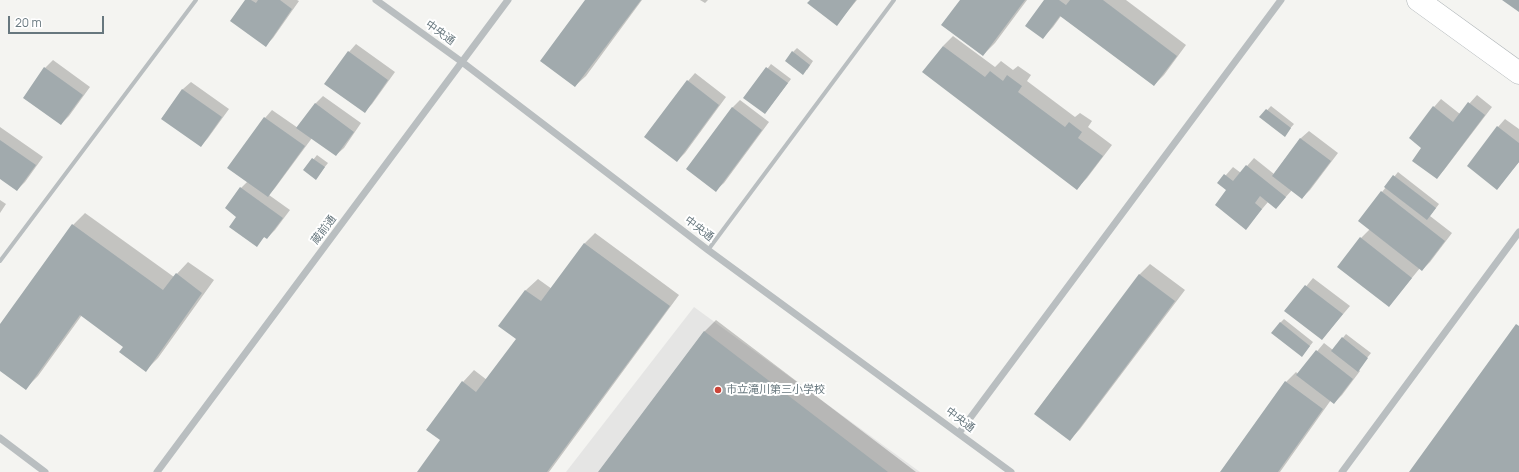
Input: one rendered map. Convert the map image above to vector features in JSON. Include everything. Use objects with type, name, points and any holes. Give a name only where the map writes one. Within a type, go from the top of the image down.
[{"type":"main road","points":[[1418,0],[1519,73]]},
{"type":"street","points":[[0,261],[196,0]]},
{"type":"street","name":"中央通","points":[[376,0],[462,62],[708,250],[1011,472]]},
{"type":"street","name":"蔵前通","points":[[156,472],[508,0]]},
{"type":"street","points":[[708,250],[894,0]]},
{"type":"street","points":[[959,433],[1281,0]]},
{"type":"street","points":[[1342,472],[1519,232]]},
{"type":"street","points":[[0,438],[45,472]]},
{"type":"shaded area","name":"市立滝川第三小学校","points":[[694,307],[920,472],[566,472]]},
{"type":"building","points":[[245,0],[251,0],[256,3],[258,0],[280,0],[292,9],[266,47],[230,21]]},
{"type":"building","points":[[585,0],[641,0],[575,87],[540,61]]},
{"type":"building","points":[[810,0],[856,0],[837,26],[807,3]]},
{"type":"building","points":[[960,0],[1025,0],[983,56],[941,25]]},
{"type":"building","points":[[1044,0],[1059,0],[1066,5],[1070,0],[1103,0],[1177,56],[1154,86],[1060,16],[1043,39],[1025,26]]},
{"type":"building","points":[[1502,0],[1519,0],[1519,12]]},
{"type":"building","points":[[943,46],[985,77],[990,71],[1003,81],[1007,75],[1022,86],[1018,92],[1065,127],[1069,122],[1082,132],[1078,138],[1103,156],[1077,190],[922,72]]},
{"type":"building","points":[[348,51],[388,80],[365,113],[324,84]]},
{"type":"building","points":[[792,51],[810,65],[803,75],[785,61]]},
{"type":"building","points":[[44,67],[83,95],[61,125],[23,98]]},
{"type":"building","points":[[766,67],[788,83],[765,114],[743,98]]},
{"type":"building","points":[[687,80],[719,105],[677,162],[644,137]]},
{"type":"building","points":[[182,89],[222,117],[201,147],[161,119]]},
{"type":"building","points":[[1468,102],[1485,115],[1437,179],[1412,161],[1421,148],[1409,138],[1433,106],[1453,122]]},
{"type":"building","points":[[315,103],[354,132],[336,156],[296,128]]},
{"type":"building","points":[[732,107],[762,130],[716,192],[686,169]]},
{"type":"building","points":[[1266,109],[1291,128],[1285,137],[1259,117]]},
{"type":"building","points":[[264,117],[305,146],[268,197],[227,168]]},
{"type":"building","points":[[1497,126],[1519,143],[1519,162],[1497,190],[1467,166]]},
{"type":"building","points":[[1300,138],[1331,161],[1302,199],[1272,176]]},
{"type":"building","points":[[0,140],[36,165],[17,191],[0,179]]},
{"type":"building","points":[[312,158],[325,167],[316,180],[303,170]]},
{"type":"building","points":[[1246,165],[1286,197],[1276,209],[1260,196],[1255,203],[1262,209],[1246,230],[1215,205],[1226,190],[1217,183],[1224,174],[1233,181]]},
{"type":"building","points":[[1393,175],[1436,208],[1427,220],[1384,187]]},
{"type":"building","points":[[240,187],[283,218],[267,239],[264,237],[257,247],[229,227],[236,217],[225,208]]},
{"type":"building","points":[[1381,191],[1445,241],[1422,271],[1358,221]]},
{"type":"building","points":[[72,224],[163,290],[176,273],[202,293],[146,372],[119,352],[123,347],[80,315],[26,390],[0,371],[0,324]]},
{"type":"building","points":[[1360,237],[1412,278],[1389,307],[1337,267]]},
{"type":"building","points":[[584,243],[670,306],[547,472],[417,472],[440,440],[426,430],[462,381],[476,392],[516,339],[498,326],[525,290],[541,301]]},
{"type":"building","points":[[1139,274],[1175,301],[1070,441],[1034,414]]},
{"type":"building","points":[[1305,285],[1343,314],[1322,340],[1284,311]]},
{"type":"building","points":[[1280,322],[1310,346],[1302,357],[1271,333]]},
{"type":"building","points":[[1516,324],[1519,326],[1519,472],[1409,472]]},
{"type":"building","name":"市立滝川第三小学校","points":[[704,331],[888,472],[598,472]]},
{"type":"building","points":[[1342,337],[1368,358],[1358,372],[1331,351]]},
{"type":"building","points":[[1316,350],[1353,379],[1334,404],[1296,375]]},
{"type":"building","points":[[1285,381],[1323,409],[1278,472],[1220,472]]},
{"type":"place","name":"市立滝川第三小学校","points":[[718,390]]}]
